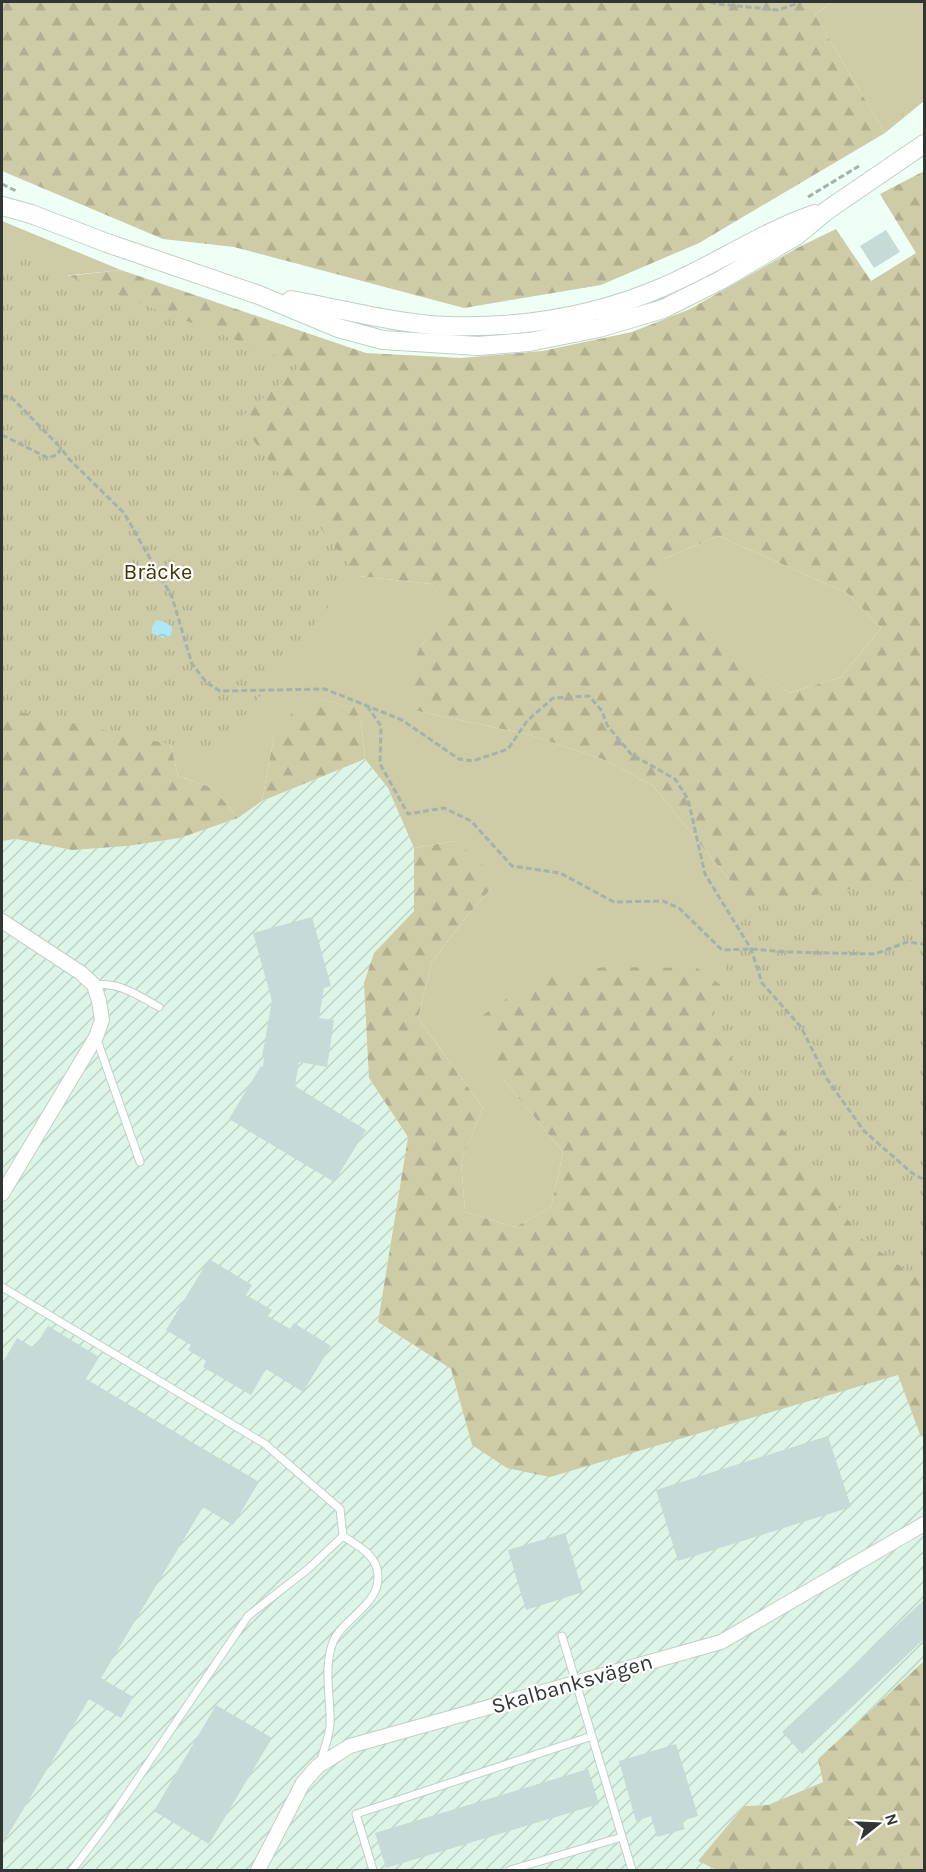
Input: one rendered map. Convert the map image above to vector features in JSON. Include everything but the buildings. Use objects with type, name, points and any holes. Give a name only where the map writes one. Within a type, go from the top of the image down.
[{"type":"main road","points":[[2,198],[31,213],[107,243],[259,295],[401,321],[448,326],[501,325],[553,320],[616,305],[664,287],[791,222],[826,211],[924,144]]},
{"type":"main road","points":[[2,206],[31,213]]},
{"type":"street","points":[[2,921],[81,973],[94,985],[102,1020],[96,1037],[2,1194]]},
{"type":"street","name":"Skalbanksvägen","points":[[258,1870],[303,1783],[318,1766],[350,1746],[721,1642],[924,1524]]},
{"type":"lane","points":[[94,985],[120,986],[159,1007]]},
{"type":"lane","points":[[96,1037],[140,1162]]},
{"type":"lane","points":[[2,1287],[265,1444],[340,1509],[343,1536],[370,1554],[376,1565],[378,1577],[375,1590],[366,1604],[341,1629],[330,1650],[328,1663],[330,1726],[318,1766]]},
{"type":"lane","points":[[72,1870],[107,1824],[248,1616],[308,1569],[343,1536]]},
{"type":"lane","points":[[562,1636],[632,1870]]},
{"type":"lane","points":[[373,1870],[356,1814],[592,1736]]},
{"type":"lane","points":[[510,1870],[622,1837]]},
{"type":"path","points":[[710,2],[778,10],[802,2]]},
{"type":"path","points":[[804,200],[860,165]]},
{"type":"path","points":[[2,184],[22,193]]},
{"type":"path","points":[[2,396],[11,397],[124,513],[172,597],[192,664],[206,682],[220,691],[325,689],[402,720],[459,759],[473,761],[508,749],[526,721],[553,698],[589,696],[602,711],[607,725],[631,754],[675,779],[682,789],[688,799],[705,874],[751,949],[762,983],[801,1027],[827,1078],[864,1131],[912,1173],[924,1180]]},
{"type":"path","points":[[2,435],[48,458],[57,455],[61,448]]},
{"type":"path","points":[[366,705],[381,726],[380,764],[408,814],[444,808],[471,821],[512,866],[560,873],[614,902],[663,901],[679,908],[722,950],[875,954],[907,942],[924,944]]},
{"type":"shaded area","points":[[365,759],[388,788],[414,848],[414,911],[374,953],[369,1078],[408,1137],[378,1322],[451,1369],[472,1445],[924,1369],[924,1661],[818,1759],[823,1782],[768,1805],[744,1806],[699,1860],[717,1870],[2,1870],[2,841],[16,839],[72,850],[128,846],[180,838],[238,818],[262,801]]},
{"type":"green space","points":[[2,2],[832,2],[815,15],[885,133],[699,243],[601,285],[464,308],[234,247],[163,239],[2,171]]},
{"type":"green space","points":[[832,2],[924,2],[924,101],[885,133],[815,15]]},
{"type":"green space","points":[[924,171],[924,930],[779,930],[728,878],[652,785],[602,759],[530,735],[417,711],[406,683],[420,647],[451,609],[431,584],[358,576],[289,556],[12,282],[121,270],[366,353],[461,358],[542,351],[632,332],[690,309],[799,247],[836,229],[871,281],[916,253],[880,194]],"holes":[[[719,536],[847,593],[881,628],[841,677],[789,693],[649,588],[663,559]]]},
{"type":"green space","points":[[2,221],[121,270],[13,281],[358,576],[431,584],[452,609],[420,647],[417,711],[530,735],[602,759],[652,785],[728,878],[867,931],[503,1079],[563,1152],[551,1207],[515,1227],[465,1212],[461,1161],[483,1108],[418,1018],[432,962],[491,889],[454,841],[414,848],[388,788],[365,759],[361,721],[353,707],[323,700],[274,736],[262,801],[238,818],[213,788],[178,776],[164,714],[2,515]]},
{"type":"green space","name":"Bräcke","points":[[2,250],[301,365],[238,420],[355,573],[215,754],[2,708]]},
{"type":"green space","points":[[2,515],[164,714],[178,776],[213,788],[238,818],[180,838],[128,846],[72,850],[16,839],[2,841]]},
{"type":"green space","points":[[719,536],[847,593],[881,628],[841,677],[789,693],[648,588],[663,559]]},
{"type":"green space","points":[[323,700],[354,707],[361,721],[365,759],[262,801],[274,736],[298,705]]},
{"type":"green space","points":[[454,841],[481,862],[491,889],[432,962],[418,1018],[483,1108],[461,1161],[465,1212],[515,1227],[551,1207],[563,1152],[503,1079],[483,1015],[541,975],[606,967],[697,968],[764,1016],[924,1204],[924,1435],[921,1437],[898,1375],[550,1477],[507,1468],[472,1445],[451,1369],[378,1322],[408,1137],[369,1078],[364,983],[374,953],[414,911],[414,848]]},
{"type":"green space","points":[[924,878],[924,1283],[861,1238],[707,1025],[747,905]]},
{"type":"green space","points":[[924,1661],[924,1870],[717,1870],[698,1861],[744,1806],[768,1805],[823,1782],[818,1759]]},
{"type":"water","points":[[156,620],[172,627],[171,635],[164,638],[152,633]]}]
